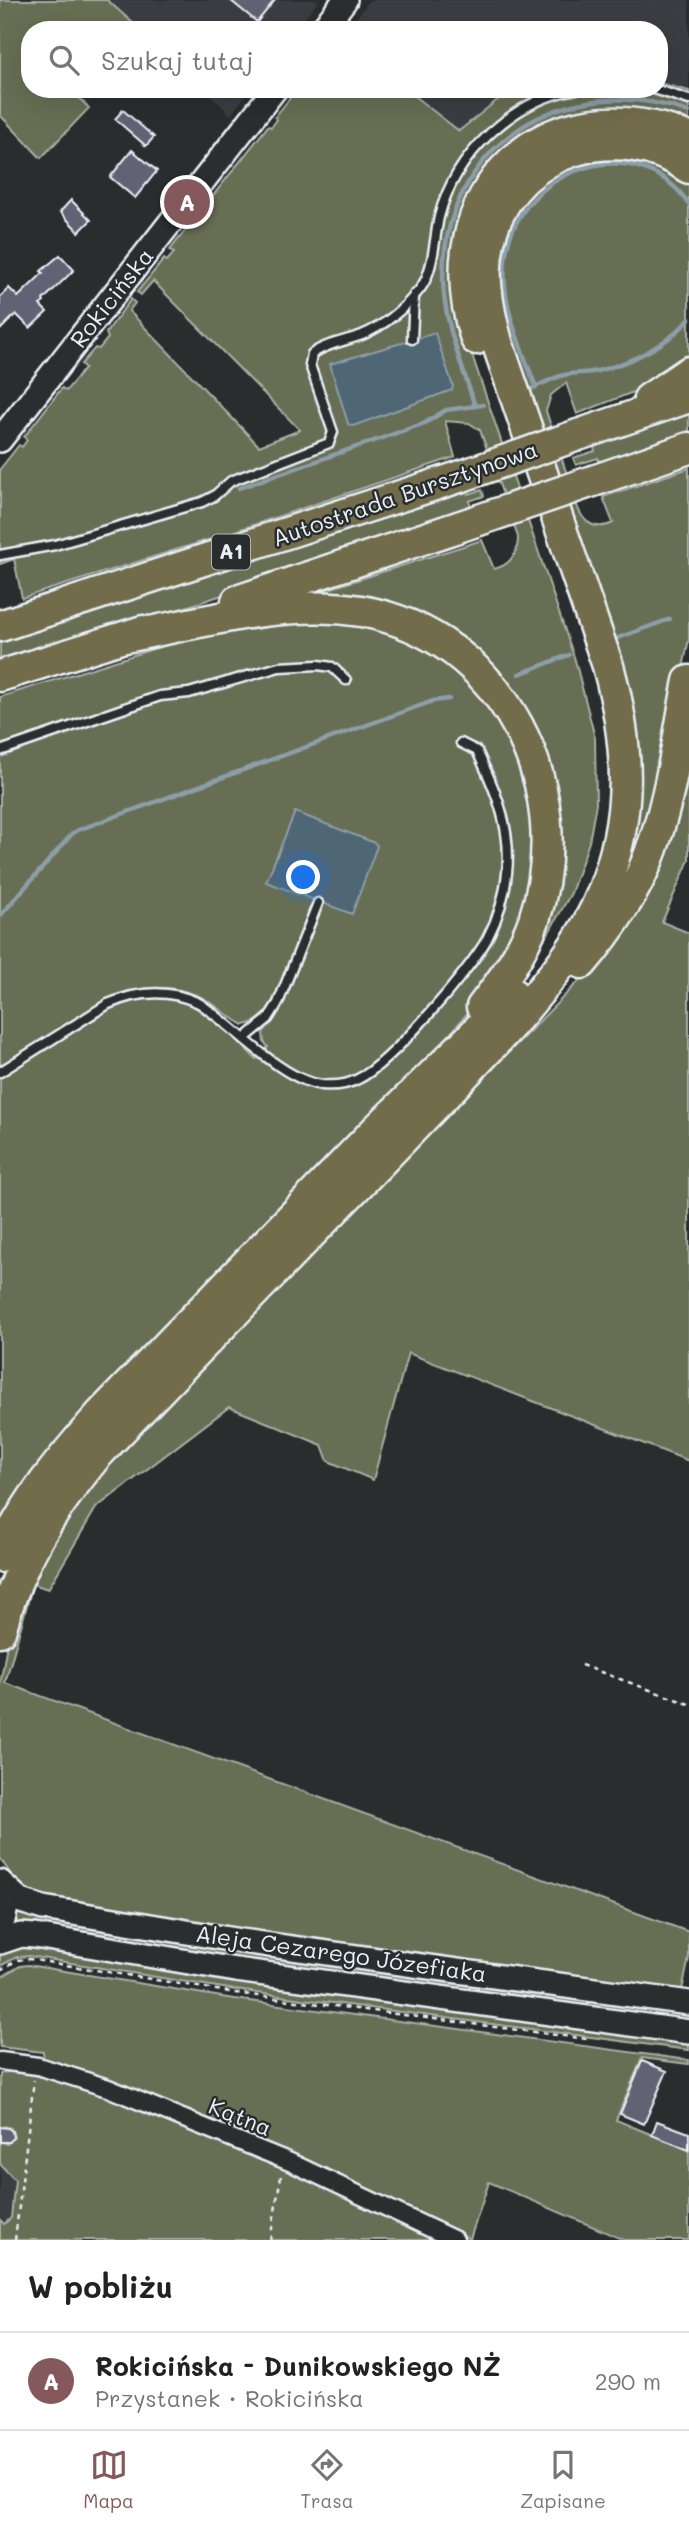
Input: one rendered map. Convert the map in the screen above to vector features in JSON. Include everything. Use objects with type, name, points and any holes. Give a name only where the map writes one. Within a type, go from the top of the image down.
[{"type":"highway","points":[[0,1557],[24,1512],[59,1460],[377,1129],[513,993],[560,934],[576,906],[590,872],[599,839],[605,800],[605,746],[595,690],[489,381],[469,311],[464,287],[467,242],[483,197],[511,162],[541,141],[568,128],[592,123],[625,122],[689,138]]},
{"type":"highway","points":[[0,1631],[15,1584],[39,1534],[55,1508],[97,1455],[473,1068],[557,971],[588,923],[601,897],[621,831],[626,780],[624,737],[608,666],[491,321],[486,282],[488,245],[499,213],[517,187],[542,166],[570,151],[599,144],[633,145],[662,153],[689,168]]},
{"type":"highway","points":[[591,431],[689,372]]},
{"type":"highway","name":"Autostrada Bursztynowa","points":[[0,626],[462,476],[689,397]]},
{"type":"highway","name":"Autostrada Bursztynowa","points":[[0,676],[476,521],[689,448]]},
{"type":"highway","points":[[125,637],[294,607],[336,607],[373,613],[427,634],[460,656],[500,697],[525,739],[541,783],[547,822],[546,867],[533,923],[518,955],[481,1008],[377,1129]]},
{"type":"highway","points":[[473,1068],[545,1004],[601,940],[623,907],[645,865],[660,822],[671,780],[689,681]]},
{"type":"street","points":[[329,21],[345,0]]},
{"type":"street","name":"Rokicińska","points":[[0,440],[268,98]]},
{"type":"street","points":[[0,1882],[6,1907],[0,1933]]},
{"type":"street","name":"Aleja Cezarego Józefiaka","points":[[0,1882],[21,1901],[43,1908],[241,1941],[689,2003]]},
{"type":"street","name":"Aleja Cezarego Józefiaka","points":[[0,1942],[21,1935],[35,1936],[236,1970],[689,2032]]},
{"type":"street","name":"Kątna","points":[[0,2061],[38,2066],[108,2088],[290,2162],[455,2240]]},
{"type":"lane","points":[[668,93],[689,100]]},
{"type":"lane","points":[[0,555],[55,545],[202,502],[214,496],[231,481],[329,443],[333,432],[310,365],[312,354],[383,325],[414,295],[427,275],[444,201],[469,156],[500,125],[524,108],[546,98]]},
{"type":"lane","points":[[412,339],[414,295]]},
{"type":"lane","points":[[0,751],[160,696],[189,693],[268,669],[317,664],[332,667],[346,680]]},
{"type":"lane","points":[[0,1072],[100,1009],[137,995],[164,993],[186,997],[218,1016],[286,1071],[304,1080],[332,1086],[351,1082],[367,1074],[382,1062],[472,962],[495,923],[503,897],[508,841],[502,810],[477,751],[461,743]]},
{"type":"lane","points":[[245,1038],[268,1018],[278,1003],[318,903]]},
{"type":"path","points":[[581,1665],[689,1704]]},
{"type":"path","points":[[0,1969],[18,1960],[29,1959],[235,1993],[593,2040]]},
{"type":"path","points":[[15,2240],[38,2066]]},
{"type":"path","points":[[270,2240],[282,2169],[290,2162]]},
{"type":"shaded area","points":[[107,0],[319,0],[303,21],[131,21]]},
{"type":"shaded area","points":[[370,0],[689,0],[689,91],[668,85],[668,21],[354,21]]},
{"type":"shaded area","points":[[213,98],[243,98],[231,115]]},
{"type":"shaded area","points":[[417,98],[500,98],[459,131]]},
{"type":"shaded area","points":[[0,2071],[35,2076],[16,2235],[0,2233]]},
{"type":"green space","points":[[0,0],[107,0],[131,21],[21,21],[21,98],[79,98],[89,108],[41,158],[0,115]]},
{"type":"green space","points":[[668,85],[689,91],[689,128],[540,128],[470,349],[575,660],[595,738],[596,804],[589,842],[571,893],[534,953],[555,863],[493,679],[313,594],[482,540],[494,569],[509,562],[515,554],[518,537],[480,430],[469,423],[445,421],[455,457],[214,538],[22,598],[14,559],[0,564],[0,469],[19,445],[22,447],[27,440],[24,437],[62,388],[66,391],[85,368],[81,364],[108,338],[106,333],[131,299],[135,303],[129,311],[259,446],[300,430],[153,281],[141,295],[137,292],[164,259],[167,261],[174,253],[170,250],[268,126],[271,127],[277,120],[275,117],[290,98],[417,98],[459,131],[500,98],[668,98]]},
{"type":"green space","points":[[635,155],[689,182],[689,360],[646,387],[577,414],[566,383],[551,395],[546,411],[578,508],[587,522],[596,526],[613,523],[603,497],[689,468],[689,639],[648,835],[610,911],[634,788],[505,341],[494,280],[512,207],[568,162]]},
{"type":"green space","points":[[689,407],[689,437],[602,468],[598,458],[576,465],[573,458],[595,451],[592,441]]},
{"type":"green space","points":[[465,485],[468,494],[482,490],[484,496],[469,501],[473,512],[0,666],[0,636]]},
{"type":"green space","points":[[294,616],[385,627],[455,665],[505,723],[537,821],[524,917],[481,997],[429,1059],[0,1533],[0,1077],[111,1009],[161,997],[181,999],[199,1008],[225,1028],[256,1059],[268,1047],[263,1033],[276,1016],[292,982],[283,978],[264,1014],[252,1023],[244,1025],[205,999],[180,990],[162,988],[128,993],[96,1007],[0,1066],[0,697],[217,629]]},
{"type":"green space","points":[[689,753],[689,860],[662,922],[689,933],[689,1461],[408,1353],[373,1480],[328,1461],[322,1445],[229,1407],[96,1508],[48,1589],[33,1584],[5,1683],[689,1932],[689,1958],[682,1990],[689,1992],[242,1931],[32,1895],[17,1884],[0,1858],[0,1685],[8,1638],[34,1565],[94,1474],[578,982],[612,940]]},
{"type":"green space","points":[[17,1909],[689,2011],[689,2023],[14,1927]]},
{"type":"green space","points":[[28,1946],[689,2042],[689,2050],[235,1990],[29,1956],[17,1957],[0,1966],[0,1956],[13,1949]]},
{"type":"green space","points":[[28,1965],[234,1999],[689,2060],[689,2064],[642,2058],[616,2120],[689,2150],[689,2240],[624,2240],[489,2182],[470,2239],[313,2166],[44,2061],[43,2052],[0,2047],[0,1978],[20,1966]]},
{"type":"green space","points":[[10,2071],[101,2092],[145,2108],[284,2167],[442,2240],[0,2240],[0,2220],[4,2224],[11,2218],[15,2180],[0,2164],[0,2141],[7,2144],[14,2137],[11,2128],[5,2126],[0,2129],[0,2074]]},
{"type":"water","points":[[435,333],[453,386],[452,390],[353,426],[348,424],[330,364]]},
{"type":"water","points":[[295,812],[377,846],[352,914],[266,882]]},
{"type":"building","points":[[230,0],[275,0],[256,21]]},
{"type":"building","points":[[123,110],[154,137],[146,146],[115,119]]},
{"type":"building","points":[[132,150],[157,171],[135,198],[110,177]]},
{"type":"building","points":[[71,200],[91,220],[79,232],[60,212]]},
{"type":"building","points":[[60,255],[74,270],[43,300],[40,305],[47,312],[30,328],[16,314],[0,330],[0,297],[9,288],[18,297],[43,273],[41,271]]},
{"type":"building","points":[[642,2061],[667,2071],[644,2124],[620,2114]]},
{"type":"building","points":[[657,2121],[689,2133],[689,2150],[652,2135]]},
{"type":"building","points":[[0,2127],[12,2131],[10,2142],[0,2142]]},
{"type":"waterway","points":[[475,406],[446,310],[443,277],[449,230],[465,189],[489,155],[520,128],[557,110],[599,101],[643,101],[689,112]]},
{"type":"waterway","points":[[536,387],[512,322],[504,270],[506,253],[516,223],[534,199],[557,180],[584,168],[612,164],[641,168],[667,181],[689,204]]},
{"type":"waterway","points":[[529,390],[560,376],[613,367],[637,357],[661,344],[689,319]]},
{"type":"waterway","points":[[239,488],[425,423],[446,410],[483,405]]},
{"type":"waterway","points":[[615,639],[670,619]]},
{"type":"waterway","points":[[519,674],[569,655]]},
{"type":"waterway","points":[[0,916],[78,830],[433,701],[449,699]]},
{"type":"place","name":"Rokicińska - Dunikowskiego NŻ","points":[[187,202]]}]
